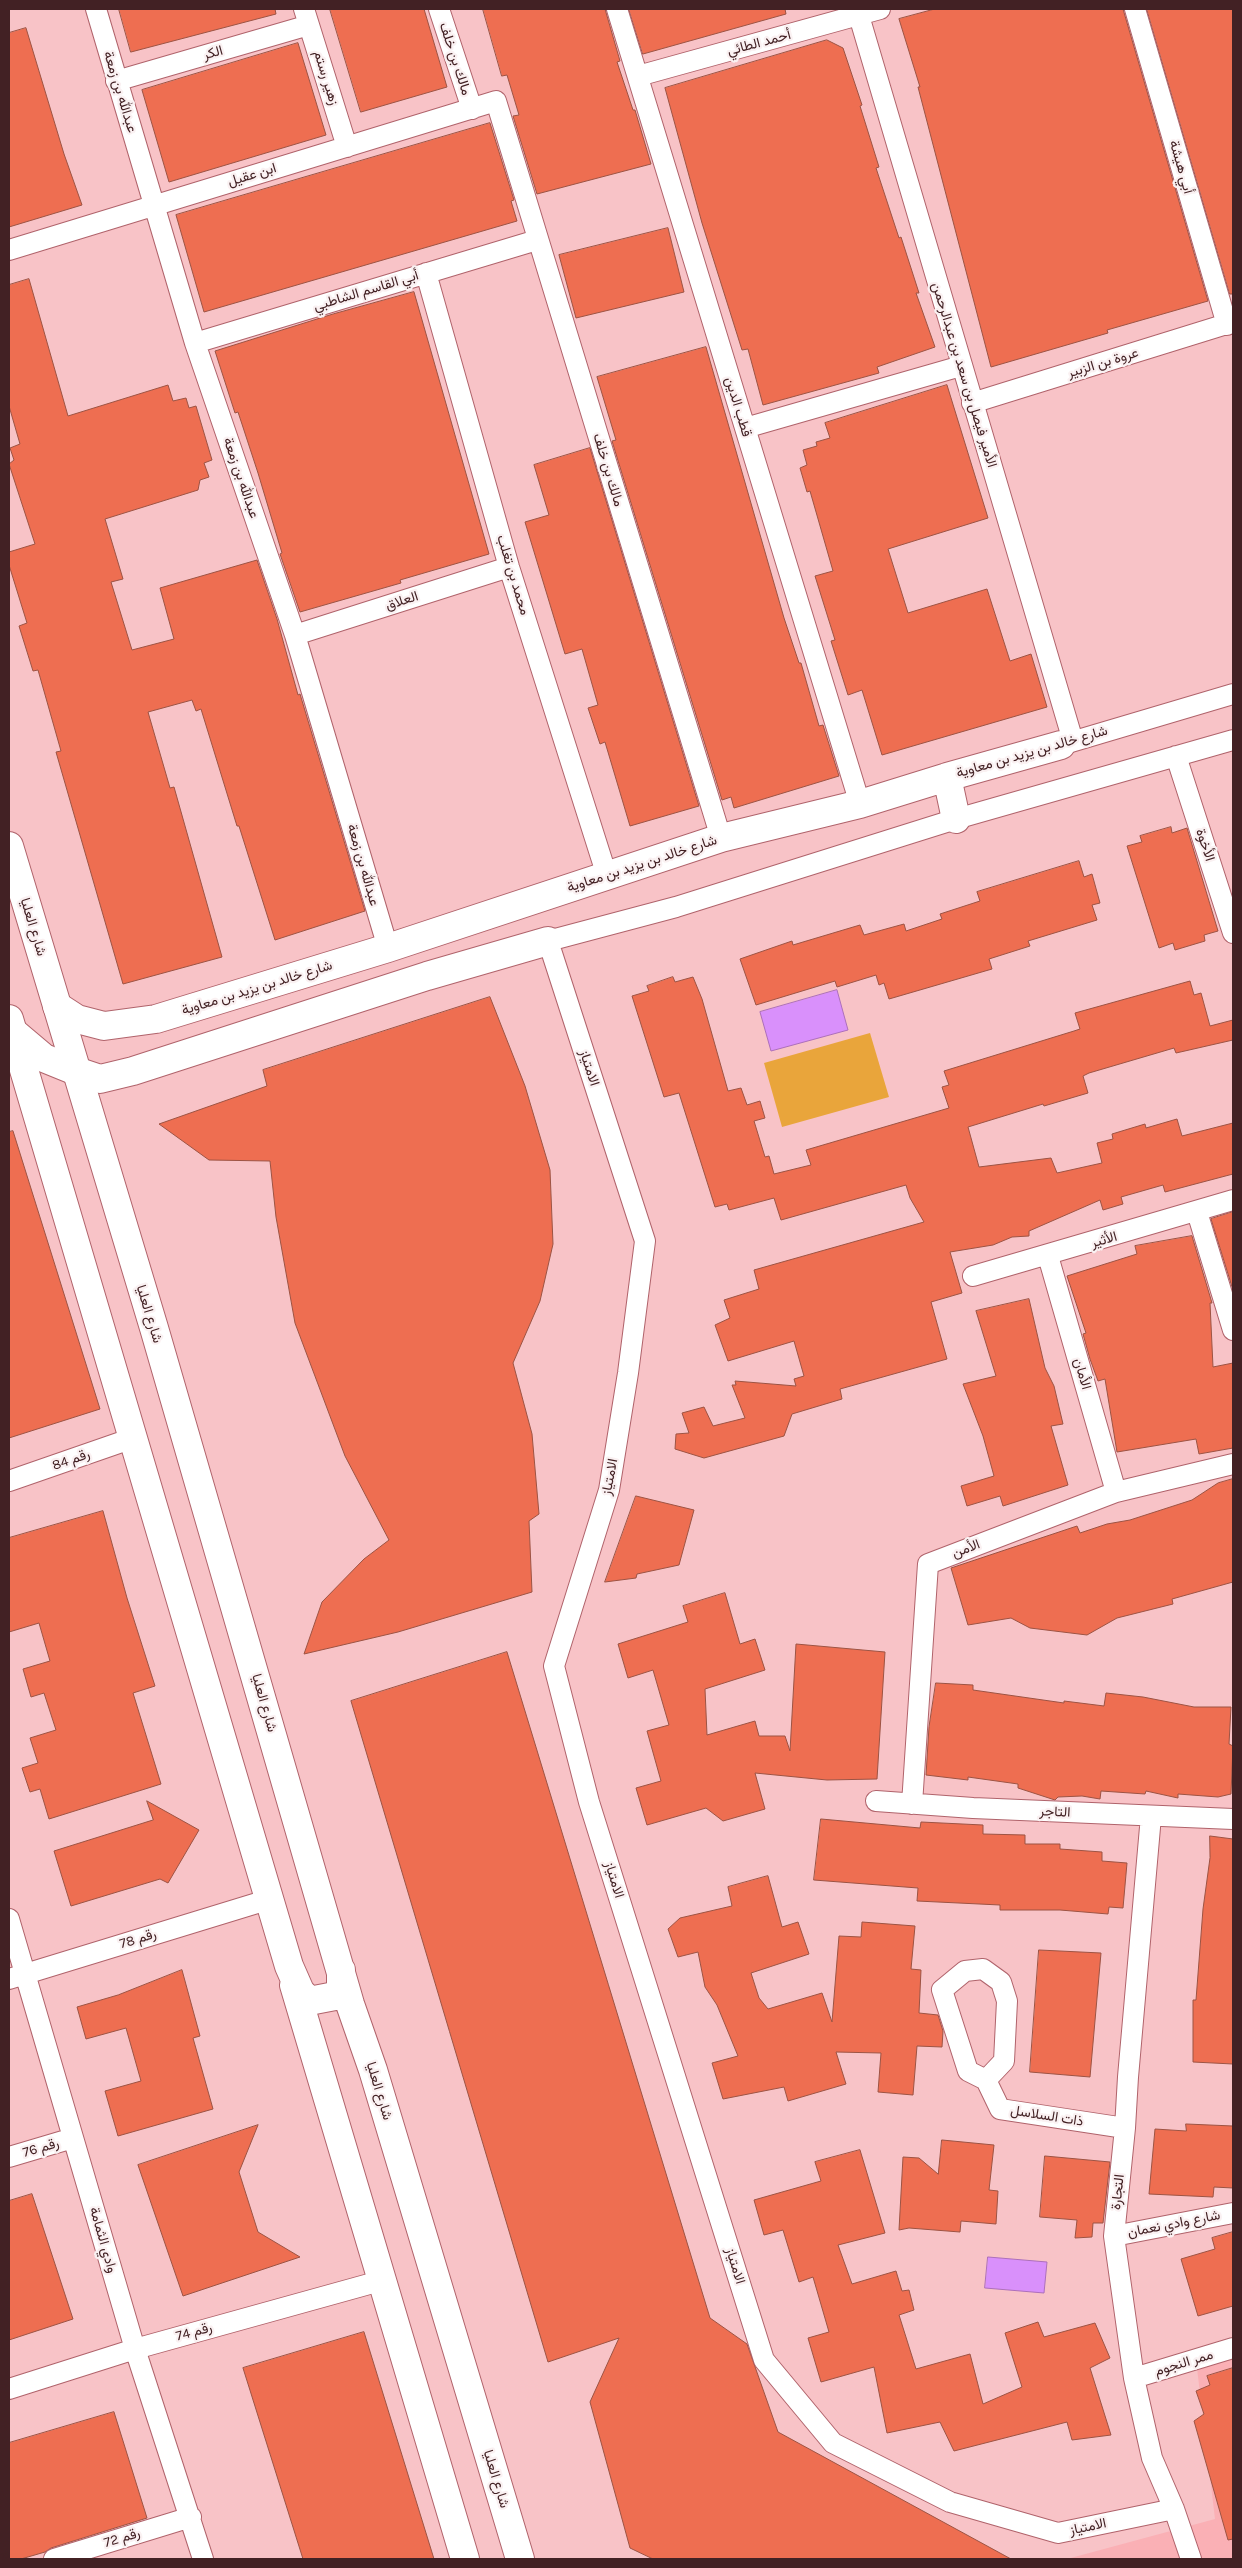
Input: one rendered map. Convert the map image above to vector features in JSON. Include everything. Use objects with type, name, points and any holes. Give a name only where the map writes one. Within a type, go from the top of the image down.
[{"type":"main road","name":"شارع خالد بن يزيد بن معاوية","points":[[56,1006],[77,1019],[104,1026],[156,1019],[388,948],[721,838],[860,804],[947,776],[1067,743]]},
{"type":"main road","points":[[947,776],[956,819]]},
{"type":"main road","name":"شارع العليا","points":[[9,846],[156,1337],[341,1979],[520,2559]]},
{"type":"main road","points":[[10,1025],[44,1058],[100,1079],[133,1071],[427,976],[548,941]]},
{"type":"main road","points":[[156,1019],[151,1030],[151,1041],[156,1052],[166,1059]]},
{"type":"main road","points":[[10,1025],[289,1966],[380,2281],[465,2559]]},
{"type":"main road","points":[[289,1966],[300,1991],[309,2001],[335,1996],[341,1979]]},
{"type":"street","name":"عبدالله بن زمعة","points":[[96,9],[116,82],[155,204],[195,343],[295,636],[388,948]]},
{"type":"street","name":"مالك بن خلف","points":[[439,9],[472,108]]},
{"type":"street","name":"قطب الدين","points":[[618,9],[860,804]]},
{"type":"street","name":"أحمد الطائي","points":[[638,76],[858,12],[880,9]]},
{"type":"street","name":"أبي هيشة","points":[[1135,9],[1230,323]]},
{"type":"street","name":"الأمير فيصل بن سعد بن عبدالرحمن","points":[[858,12],[972,403],[1067,743]]},
{"type":"street","name":"الكر","points":[[116,82],[307,17]]},
{"type":"street","name":"زهير رستم","points":[[307,17],[347,147]]},
{"type":"street","name":"مالك بن خلف","points":[[496,101],[721,838]]},
{"type":"street","name":"ابن عقيل","points":[[9,250],[496,101]]},
{"type":"street","name":"أبي القاسم الشاطبي","points":[[195,343],[537,240]]},
{"type":"street","name":"محمد بن تغلب","points":[[426,273],[509,567],[607,876]]},
{"type":"street","name":"عروة بن الزبير","points":[[972,403],[1230,323]]},
{"type":"street","points":[[745,428],[961,366]]},
{"type":"street","name":"العلاق","points":[[295,636],[509,567]]},
{"type":"street","name":"شارع خالد بن يزيد بن معاوية","points":[[1067,743],[1233,694]]},
{"type":"street","points":[[548,941],[676,907],[956,819],[1233,740]]},
{"type":"street","name":"الأخوة","points":[[1176,756],[1233,934]]},
{"type":"street","name":"الامتياز","points":[[548,941],[645,1241],[628,1373],[609,1490],[554,1666],[589,1802],[764,2360],[833,2443],[950,2502],[1058,2533],[1174,2508]]},
{"type":"street","name":"الأثير","points":[[973,1276],[1048,1256],[1233,1200]]},
{"type":"street","points":[[1197,1212],[1233,1330]]},
{"type":"street","name":"الأمان","points":[[1048,1256],[1116,1492]]},
{"type":"street","name":"رقم 84","points":[[9,1481],[133,1438]]},
{"type":"street","name":"الأمن","points":[[912,1804],[928,1564],[1116,1492],[1233,1464]]},
{"type":"street","name":"التاجر","points":[[876,1801],[1233,1819]]},
{"type":"street","name":"التجارة","points":[[1151,1816],[1114,2236],[1134,2378],[1152,2458],[1174,2508],[1191,2559]]},
{"type":"street","name":"رقم 78","points":[[16,1976],[268,1900]]},
{"type":"street","name":"وادي الثمامة","points":[[9,1920],[16,1976],[73,2138],[135,2349],[191,2517],[203,2559]]},
{"type":"street","name":"ذات السلاسل","points":[[986,2080],[1004,2061],[1006,2001],[1001,1982],[983,1969],[966,1972],[942,1990],[968,2071],[986,2080],[1000,2109],[1125,2128]]},
{"type":"street","name":"رقم 76","points":[[9,2157],[73,2138]]},
{"type":"street","name":"شارع وادي نعمان","points":[[1114,2236],[1233,2213]]},
{"type":"street","name":"رقم 74","points":[[9,2389],[135,2349],[380,2281]]},
{"type":"street","name":"ممر النجوم","points":[[1134,2378],[1233,2348]]},
{"type":"street","name":"رقم 72","points":[[54,2559],[191,2517]]},
{"type":"shaded area","points":[[837,990],[848,1030],[771,1051],[760,1012]]},
{"type":"shaded area","points":[[870,1033],[889,1097],[782,1127],[764,1063]]},
{"type":"shaded area","points":[[988,2257],[1047,2262],[1044,2293],[985,2288]]},
{"type":"shaded area","points":[[1233,2357],[1233,2559],[1067,2559],[1215,2519],[1197,2368]]},
{"type":"building","points":[[119,9],[275,9],[276,14],[131,52]]},
{"type":"building","points":[[330,9],[424,9],[447,87],[361,112]]},
{"type":"building","points":[[483,9],[605,9],[620,61],[617,62],[633,110],[635,110],[651,164],[537,194],[513,116],[519,115],[507,75],[502,76]]},
{"type":"building","points":[[629,9],[785,9],[786,14],[643,54]]},
{"type":"building","points":[[935,9],[1123,9],[1208,301],[1107,330],[1108,333],[991,367],[918,87],[920,87],[899,19]]},
{"type":"building","points":[[1147,9],[1233,9],[1233,294],[1230,294]]},
{"type":"building","points":[[26,28],[64,154],[82,205],[9,227],[9,33]]},
{"type":"building","points":[[827,40],[843,48],[862,105],[860,106],[879,167],[876,168],[899,238],[901,237],[919,293],[916,293],[935,347],[877,367],[879,373],[763,405],[748,349],[742,350],[702,223],[665,88]]},
{"type":"building","points":[[298,43],[326,135],[169,182],[142,90]]},
{"type":"building","points":[[490,123],[514,200],[511,201],[517,221],[204,312],[176,215]]},
{"type":"building","points":[[668,228],[684,292],[576,318],[559,255]]},
{"type":"building","points":[[29,279],[68,416],[168,385],[173,401],[186,398],[189,408],[196,406],[212,460],[204,463],[209,477],[200,480],[198,490],[105,519],[123,579],[111,582],[132,650],[174,639],[160,588],[257,560],[277,619],[298,695],[300,694],[365,911],[275,940],[201,709],[196,711],[192,700],[148,712],[170,788],[174,787],[222,957],[123,984],[56,752],[61,751],[38,670],[33,671],[19,626],[27,623],[9,565],[9,552],[35,544],[9,464],[14,460],[10,448],[20,444],[9,406],[9,285]]},
{"type":"building","points":[[414,292],[489,554],[400,580],[401,583],[300,612],[280,554],[282,553],[258,473],[238,412],[235,413],[215,351],[333,314]]},
{"type":"building","points":[[706,347],[784,618],[799,663],[801,663],[819,726],[823,725],[839,776],[734,808],[731,797],[722,800],[612,441],[616,440],[597,377]]},
{"type":"building","points":[[947,385],[988,518],[888,549],[908,613],[987,589],[1010,661],[1031,654],[1047,707],[882,755],[862,690],[848,695],[831,641],[835,640],[815,576],[833,571],[810,491],[807,492],[800,468],[807,465],[803,450],[817,446],[816,442],[830,438],[825,423]]},
{"type":"building","points":[[590,448],[699,806],[630,826],[605,742],[600,744],[588,708],[598,705],[582,649],[565,654],[525,522],[549,515],[534,465]]},
{"type":"building","points":[[1171,827],[1172,833],[1187,828],[1218,931],[1204,935],[1205,941],[1175,950],[1173,943],[1159,948],[1127,846],[1142,842],[1140,836]]},
{"type":"building","points":[[1079,861],[1084,877],[1092,874],[1100,903],[1092,905],[1097,920],[1028,941],[1030,946],[989,959],[992,969],[889,999],[884,983],[879,985],[876,975],[837,987],[835,981],[756,1005],[740,959],[792,941],[793,945],[860,925],[864,935],[904,924],[906,931],[942,919],[940,914],[980,901],[977,892]]},
{"type":"building","points":[[673,977],[675,982],[693,977],[702,999],[728,1091],[741,1088],[747,1105],[760,1101],[765,1118],[754,1121],[765,1157],[769,1156],[774,1174],[811,1165],[806,1150],[949,1108],[942,1087],[949,1085],[944,1071],[1080,1029],[1075,1013],[1190,981],[1194,995],[1201,993],[1210,1026],[1233,1020],[1233,1040],[1176,1053],[1174,1048],[1089,1073],[1083,1076],[1088,1093],[1044,1106],[1043,1104],[968,1127],[979,1167],[1051,1158],[1057,1173],[1102,1163],[1097,1143],[1113,1139],[1112,1134],[1145,1124],[1146,1128],[1177,1119],[1182,1136],[1233,1123],[1233,1174],[1165,1192],[1163,1185],[1121,1197],[1123,1204],[1103,1210],[1100,1200],[1029,1231],[1029,1236],[1012,1237],[993,1245],[950,1252],[962,1293],[931,1302],[947,1359],[840,1389],[842,1399],[792,1414],[784,1436],[704,1458],[675,1449],[676,1434],[689,1433],[682,1413],[704,1407],[713,1426],[745,1418],[732,1385],[736,1385],[735,1381],[796,1386],[794,1379],[804,1376],[794,1341],[728,1361],[715,1325],[730,1318],[724,1300],[759,1289],[754,1270],[924,1222],[910,1198],[906,1185],[781,1220],[774,1198],[729,1210],[727,1204],[715,1207],[679,1093],[664,1097],[632,996],[649,991],[647,986]]},
{"type":"building","points":[[490,997],[525,1086],[550,1170],[553,1244],[540,1301],[513,1363],[532,1434],[539,1514],[529,1521],[532,1592],[398,1632],[304,1654],[322,1602],[364,1559],[389,1540],[345,1456],[295,1323],[276,1217],[270,1161],[209,1160],[159,1124],[267,1086],[263,1070]]},
{"type":"building","points":[[13,1131],[100,1409],[9,1438],[9,1132]]},
{"type":"building","points":[[1233,1212],[1233,1290],[1211,1219]]},
{"type":"building","points":[[1192,1236],[1212,1303],[1210,1303],[1213,1367],[1233,1363],[1233,1448],[1199,1454],[1196,1439],[1117,1452],[1105,1379],[1098,1381],[1083,1334],[1086,1333],[1067,1276],[1137,1254],[1135,1246]]},
{"type":"building","points":[[1029,1299],[1045,1368],[1054,1386],[1063,1424],[1051,1426],[1068,1485],[1003,1506],[1000,1496],[967,1506],[961,1486],[994,1476],[983,1436],[963,1384],[996,1376],[976,1311]]},
{"type":"building","points":[[1233,1479],[1233,1582],[1172,1599],[1173,1604],[1117,1618],[1087,1635],[1030,1628],[1011,1618],[968,1625],[951,1568],[1077,1526],[1080,1533],[1107,1524],[1130,1520],[1192,1500],[1218,1483]]},
{"type":"building","points":[[636,1496],[694,1510],[679,1565],[637,1574],[636,1578],[605,1582]]},
{"type":"building","points":[[103,1511],[127,1598],[155,1686],[133,1693],[161,1784],[49,1819],[40,1789],[30,1792],[22,1768],[38,1763],[30,1738],[56,1730],[44,1693],[31,1697],[23,1669],[50,1661],[39,1623],[9,1632],[9,1538]]},
{"type":"building","points":[[725,1593],[740,1644],[755,1639],[765,1670],[705,1689],[707,1735],[755,1721],[759,1736],[785,1736],[790,1751],[796,1644],[885,1652],[877,1779],[827,1780],[755,1773],[765,1809],[723,1821],[706,1808],[647,1825],[636,1788],[661,1781],[647,1731],[669,1725],[653,1670],[628,1678],[618,1644],[688,1622],[683,1606]]},
{"type":"building","points":[[507,1652],[710,2318],[747,2344],[778,2432],[1011,2559],[653,2559],[630,2548],[590,2402],[619,2338],[548,2362],[351,1701]]},
{"type":"building","points":[[936,1683],[973,1685],[973,1690],[1064,1703],[1064,1701],[1104,1706],[1106,1693],[1143,1697],[1194,1707],[1231,1707],[1229,1744],[1233,1746],[1231,1794],[1218,1797],[1178,1794],[1178,1798],[1146,1791],[1145,1794],[1101,1791],[1100,1799],[1082,1796],[1058,1797],[1055,1800],[1018,1788],[1018,1784],[968,1777],[968,1780],[926,1775],[929,1727]]},
{"type":"building","points":[[147,1801],[199,1830],[168,1883],[160,1879],[71,1906],[54,1851],[153,1820]]},
{"type":"building","points":[[821,1819],[920,1828],[921,1822],[983,1825],[983,1834],[1025,1835],[1025,1844],[1060,1844],[1060,1849],[1102,1852],[1102,1861],[1127,1863],[1123,1908],[1109,1907],[1108,1914],[1060,1910],[1000,1910],[1000,1905],[917,1901],[918,1888],[814,1880]]},
{"type":"building","points":[[1210,1836],[1233,1839],[1233,2064],[1193,2062],[1193,2000],[1196,2000],[1203,1909],[1210,1858]]},
{"type":"building","points":[[768,1876],[782,1927],[798,1922],[809,1954],[751,1973],[759,1998],[768,2009],[822,1993],[832,2022],[839,1936],[861,1937],[862,1922],[915,1926],[911,1969],[921,1970],[919,2013],[938,2015],[943,2031],[942,2047],[917,2046],[913,2095],[878,2092],[881,2053],[836,2052],[846,2084],[788,2101],[784,2087],[723,2099],[712,2063],[738,2056],[717,2005],[705,1987],[698,1952],[678,1957],[668,1929],[680,1918],[732,1906],[728,1887]]},
{"type":"building","points":[[1039,1950],[1101,1953],[1090,2077],[1030,2072]]},
{"type":"building","points":[[182,1970],[200,2036],[193,2038],[213,2109],[118,2136],[105,2091],[141,2081],[126,2028],[86,2039],[77,2007],[118,1995]]},
{"type":"building","points":[[1186,2124],[1233,2126],[1233,2188],[1214,2187],[1213,2197],[1149,2194],[1155,2129],[1186,2131]]},
{"type":"building","points":[[258,2125],[239,2172],[258,2232],[300,2257],[183,2296],[138,2165]]},
{"type":"building","points":[[942,2140],[994,2145],[989,2190],[998,2191],[996,2224],[961,2221],[960,2232],[909,2228],[899,2230],[903,2157],[919,2158],[938,2174]]},
{"type":"building","points":[[860,2150],[885,2233],[838,2245],[852,2284],[896,2271],[902,2291],[909,2290],[914,2310],[899,2315],[916,2369],[970,2354],[983,2404],[1022,2387],[1005,2333],[1038,2322],[1044,2337],[1095,2323],[1110,2358],[1090,2368],[1111,2435],[1072,2440],[1067,2422],[954,2451],[940,2422],[887,2433],[874,2367],[821,2382],[808,2338],[829,2332],[813,2277],[799,2282],[783,2230],[764,2235],[754,2200],[821,2181],[815,2162]]},
{"type":"building","points":[[1045,2156],[1110,2162],[1103,2223],[1093,2223],[1092,2237],[1075,2238],[1077,2220],[1040,2217]]},
{"type":"building","points":[[32,2194],[73,2319],[9,2340],[9,2201]]},
{"type":"building","points":[[1233,2232],[1233,2306],[1198,2316],[1181,2259],[1215,2249],[1212,2238]]},
{"type":"building","points":[[364,2332],[434,2559],[303,2559],[243,2368]]},
{"type":"building","points":[[1233,2368],[1233,2539],[1228,2540],[1194,2421],[1204,2414],[1196,2391],[1210,2385],[1207,2376]]},
{"type":"building","points":[[114,2412],[147,2518],[51,2548],[45,2552],[21,2559],[9,2559],[9,2443]]}]
